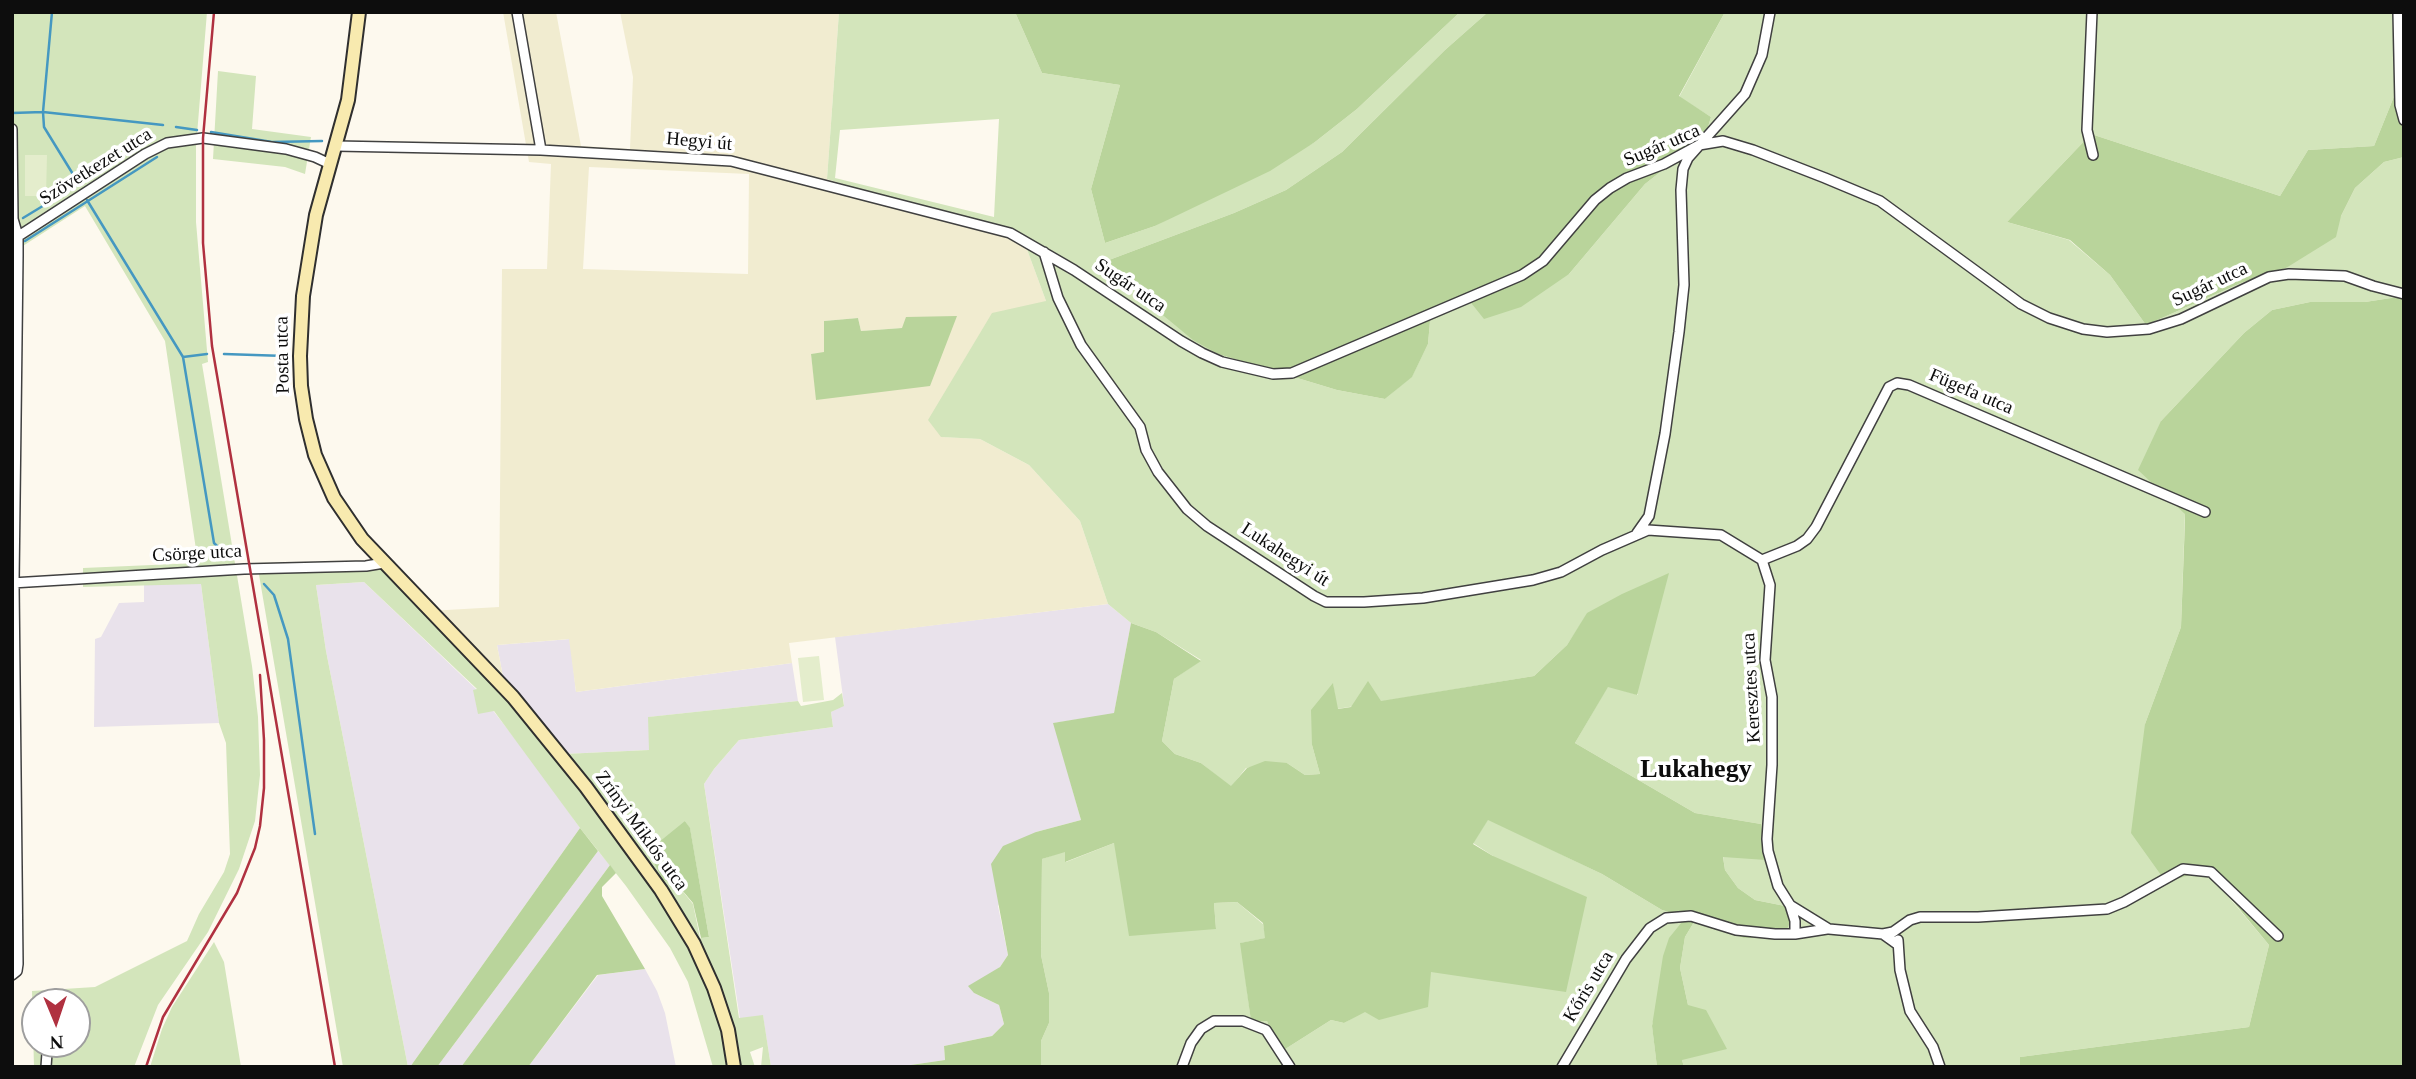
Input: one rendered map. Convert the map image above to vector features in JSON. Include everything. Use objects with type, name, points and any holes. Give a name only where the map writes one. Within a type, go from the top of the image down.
[{"type":"main road","name":"Posta utca","points":[[359,12],[353,76],[316,215],[305,275],[300,356],[303,400],[310,437],[327,487],[350,524],[466,648]]},
{"type":"main road","name":"Zrínyi Miklós utca","points":[[466,648],[513,697],[564,758],[673,908],[699,953],[714,988],[728,1030],[734,1067]]},
{"type":"street","points":[[517,12],[541,150]]},
{"type":"street","points":[[1637,533],[1649,516],[1665,434],[1679,332],[1684,285],[1681,201],[1683,169],[1688,158],[1745,94],[1762,55],[1770,12]]},
{"type":"street","points":[[2091,12],[2087,130],[2093,155]]},
{"type":"street","points":[[2398,12],[2400,105],[2404,120]]},
{"type":"street","points":[[12,129],[15,238],[13,583],[18,964],[13,975]]},
{"type":"street","name":"Szövetkezet utca","points":[[15,238],[152,150],[167,144],[203,138],[286,149],[330,164]]},
{"type":"street","name":"Sugár utca","points":[[1044,252],[1202,353],[1251,370],[1273,374],[1292,373],[1522,275],[1543,261],[1595,200],[1610,188],[1699,145],[1723,141],[1753,150],[1880,201],[2021,304],[2049,318],[2083,329],[2106,332],[2149,329],[2181,319],[2269,277],[2289,274],[2345,276],[2404,294]]},
{"type":"street","name":"Hegyi út","points":[[336,146],[541,150],[721,159],[986,226],[1010,233],[1044,252]]},
{"type":"street","name":"Lukahegyi út","points":[[1044,252],[1058,298],[1081,345],[1140,427],[1146,450],[1158,472],[1188,509],[1207,526],[1326,602],[1423,598],[1533,580],[1561,572],[1637,533],[1660,530]]},
{"type":"street","name":"Fügefa utca","points":[[1762,560],[1797,546],[1807,539],[1816,527],[1889,387],[1897,383],[1909,385],[2205,512]]},
{"type":"street","points":[[1649,516],[1660,530],[1721,535],[1762,560]]},
{"type":"street","name":"Keresztes utca","points":[[1762,560],[1770,585],[1765,660],[1772,697],[1768,851],[1778,886],[1790,905],[1795,921],[1795,934]]},
{"type":"street","name":"Csörge utca","points":[[13,583],[384,563]]},
{"type":"street","points":[[1795,934],[1829,929],[1883,934],[1920,917],[1978,917],[2107,909],[2183,869],[2211,872],[2277,936]]},
{"type":"street","points":[[1790,905],[1829,929]]},
{"type":"street","name":"Kőris utca","points":[[1562,1067],[1634,946],[1650,928],[1666,918],[1691,916],[1737,930],[1795,934]]},
{"type":"street","points":[[1898,928],[1900,970],[1910,1011],[1933,1047],[1940,1067]]},
{"type":"street","points":[[1883,934],[1898,944]]},
{"type":"street","points":[[1182,1067],[1191,1043],[1201,1029],[1214,1021],[1243,1021],[1266,1030],[1290,1067]]},
{"type":"shaded area","points":[[503,12],[556,12],[581,146],[630,149],[633,77],[620,12],[839,12],[827,179],[1025,244],[1046,301],[942,437],[980,439],[1029,465],[1080,521],[1108,604],[789,643],[792,663],[576,692],[569,639],[497,645],[504,682],[429,611],[499,607],[502,269],[547,269],[551,164],[529,162]],"holes":[[[589,167],[749,174],[748,274],[583,269]],[[858,318],[861,331],[902,328],[817,400],[811,354],[824,353],[824,321]]]},
{"type":"shaded area","points":[[364,582],[477,690],[580,828],[410,1067],[326,651],[316,585]]},
{"type":"shaded area","points":[[144,584],[201,584],[219,723],[94,727],[95,639],[101,637],[119,603],[144,602]]},
{"type":"shaded area","points":[[1108,604],[1131,623],[1114,714],[1054,723],[1081,820],[1036,832],[998,906],[1008,955],[974,993],[999,1005],[1004,1024],[992,1036],[944,1046],[945,1060],[897,1067],[771,1067],[763,1016],[740,1019],[704,784],[714,769],[739,740],[833,727],[831,712],[844,705],[835,637]]},
{"type":"shaded area","points":[[570,639],[576,692],[792,663],[798,701],[649,717],[649,750],[564,754],[504,682],[497,645]]},
{"type":"shaded area","points":[[598,851],[610,865],[461,1067],[437,1067]]},
{"type":"shaded area","points":[[645,969],[665,1013],[676,1067],[528,1067],[598,975]]},
{"type":"green space","points":[[12,12],[207,12],[196,147],[196,222],[208,362],[202,364],[258,717],[260,775],[255,821],[239,869],[208,932],[158,1005],[134,1067],[34,1067],[34,1058],[91,1058],[91,988],[79,988],[95,987],[187,941],[199,914],[224,872],[230,854],[226,743],[219,723],[201,584],[83,587],[83,568],[198,563],[165,341],[85,206],[12,253]]},
{"type":"green space","points":[[839,12],[1015,12],[1042,73],[1120,85],[1091,189],[1105,243],[1155,226],[1315,142],[1357,109],[1460,12],[1488,12],[1445,50],[1342,152],[1286,190],[1234,213],[1109,260],[1218,354],[1337,390],[1385,399],[1412,376],[1428,344],[1431,310],[1464,294],[1569,274],[1645,184],[1705,137],[1711,117],[1679,97],[1725,12],[2397,12],[2395,94],[2374,146],[2308,150],[2280,196],[2091,134],[2007,222],[2069,240],[2110,275],[2146,325],[2241,283],[2286,268],[2341,216],[2355,188],[2384,162],[2404,157],[2404,296],[2365,302],[2310,302],[2272,310],[2244,333],[2161,421],[2185,514],[2181,627],[2145,724],[2206,870],[2269,945],[2249,1027],[2020,1057],[2020,1067],[1684,1067],[1682,1060],[1688,1005],[1680,968],[1685,937],[1697,917],[1785,906],[1755,900],[1738,888],[1725,870],[1723,856],[1761,824],[1695,813],[1575,743],[1608,686],[1638,695],[1588,613],[1567,645],[1534,676],[1337,709],[1333,684],[1312,745],[1320,774],[1305,775],[1287,763],[1246,768],[1231,787],[1201,763],[1175,754],[1162,741],[1174,679],[1201,660],[1156,632],[1131,623],[1108,604],[1080,521],[1029,465],[980,439],[941,437],[928,420],[992,313],[1046,301],[1025,244],[827,179]],"holes":[[[999,119],[994,217],[835,178],[840,130]]]},
{"type":"green space","points":[[1015,12],[1460,12],[1357,109],[1315,142],[1270,171],[1155,226],[1105,243],[1091,189],[1120,85],[1042,73]]},
{"type":"green space","points":[[1488,12],[1725,12],[1679,96],[1711,117],[1705,137],[1645,184],[1569,274],[1521,307],[1484,319],[1464,294],[1431,310],[1428,344],[1412,377],[1385,399],[1337,390],[1218,354],[1193,340],[1112,273],[1109,260],[1234,213],[1286,190],[1342,152],[1445,50]]},
{"type":"green space","points":[[2397,12],[2404,12],[2404,157],[2384,162],[2355,188],[2341,216],[2336,237],[2286,268],[2241,283],[2146,325],[2110,275],[2070,240],[2007,222],[2091,134],[2280,196],[2308,150],[2374,146],[2395,94]]},
{"type":"green space","points":[[218,71],[256,76],[252,129],[311,137],[305,174],[285,167],[213,159]]},
{"type":"green space","points":[[25,155],[47,155],[46,196],[25,196]]},
{"type":"green space","points":[[2404,296],[2404,1067],[2020,1067],[2020,1057],[2249,1027],[2269,945],[2207,870],[2166,882],[2131,833],[2145,724],[2181,627],[2185,520],[2185,514],[2138,470],[2161,421],[2244,333],[2272,310],[2310,302],[2365,302]]},
{"type":"green space","points":[[957,316],[930,386],[816,400],[811,354],[824,352],[824,321],[858,318],[861,331],[902,328],[906,317]]},
{"type":"green space","points":[[381,561],[564,754],[649,750],[648,717],[798,701],[801,706],[833,700],[842,693],[844,706],[831,712],[833,727],[739,740],[704,784],[739,1018],[763,1015],[771,1067],[761,1067],[763,1047],[750,1052],[755,1067],[713,1067],[688,982],[670,948],[626,886],[494,711],[478,714],[473,690],[477,689],[364,582],[316,585],[326,651],[408,1067],[343,1067],[257,563]],"holes":[[[685,821],[690,829],[709,937],[700,938],[693,904],[676,883]]]},
{"type":"green space","points":[[1669,573],[1637,695],[1608,687],[1575,743],[1695,813],[1761,824],[1766,860],[1723,857],[1725,870],[1738,888],[1755,900],[1785,906],[1791,920],[1784,936],[1744,938],[1697,917],[1685,937],[1680,968],[1688,1005],[1706,1010],[1727,1049],[1682,1060],[1684,1067],[1657,1067],[1652,1026],[1663,956],[1669,938],[1686,917],[1662,910],[1602,874],[1488,820],[1473,844],[1493,856],[1587,897],[1566,992],[1431,972],[1428,1007],[1379,1020],[1365,1012],[1344,1023],[1331,1020],[1279,1053],[1267,1021],[1251,1021],[1240,943],[1265,938],[1263,923],[1237,902],[1214,903],[1216,929],[1129,936],[1114,843],[1065,862],[1065,852],[1042,859],[1041,955],[1049,993],[1049,1023],[1041,1041],[1041,1067],[897,1067],[945,1060],[944,1046],[992,1036],[1004,1024],[999,1005],[974,993],[968,986],[1000,967],[1008,955],[991,864],[1003,846],[1036,832],[1081,820],[1053,723],[1114,713],[1131,623],[1156,632],[1201,661],[1174,679],[1162,741],[1175,754],[1201,763],[1231,786],[1247,768],[1265,761],[1287,763],[1305,775],[1320,774],[1312,745],[1311,710],[1333,683],[1338,709],[1351,707],[1368,681],[1381,701],[1534,676],[1567,645],[1587,613]]},
{"type":"green space","points":[[819,656],[824,700],[803,702],[798,658]]},
{"type":"green space","points":[[1488,819],[1602,874],[1662,910],[1686,917],[1652,1025],[1657,1067],[1041,1067],[1041,1041],[1049,1023],[1049,993],[1041,955],[1042,859],[1065,851],[1066,862],[1114,843],[1216,929],[1214,903],[1237,902],[1263,924],[1266,938],[1241,943],[1251,1021],[1267,1021],[1279,1053],[1331,1020],[1344,1023],[1431,972],[1493,856],[1473,843]]},
{"type":"green space","points":[[685,821],[690,828],[709,937],[701,938],[693,903],[676,883],[663,880],[648,851]]},
{"type":"green space","points":[[580,828],[598,851],[437,1067],[410,1067]]},
{"type":"green space","points":[[610,865],[616,873],[602,887],[602,896],[645,969],[597,975],[528,1067],[461,1067]]},
{"type":"green space","points":[[214,942],[224,962],[241,1067],[150,1067],[172,1007]]},
{"type":"waterway","points":[[12,113],[43,112],[52,12]]},
{"type":"waterway","points":[[23,218],[79,184],[44,127],[43,112],[163,125]]},
{"type":"waterway","points":[[176,127],[197,130]]},
{"type":"waterway","points":[[211,132],[272,142],[322,141]]},
{"type":"waterway","points":[[25,241],[157,157]]},
{"type":"waterway","points":[[87,200],[183,357],[214,543],[225,554]]},
{"type":"waterway","points":[[183,357],[207,354]]},
{"type":"waterway","points":[[224,354],[285,356]]},
{"type":"waterway","points":[[264,584],[274,595],[288,639],[315,834]]},
{"type":"railway","points":[[214,12],[203,138],[203,243],[212,346],[335,1067]]},
{"type":"railway","points":[[146,1067],[163,1017],[237,893],[255,848],[264,788],[260,675]]},
{"type":"district","name":"Lukahegy","points":[[1696,770]]}]
